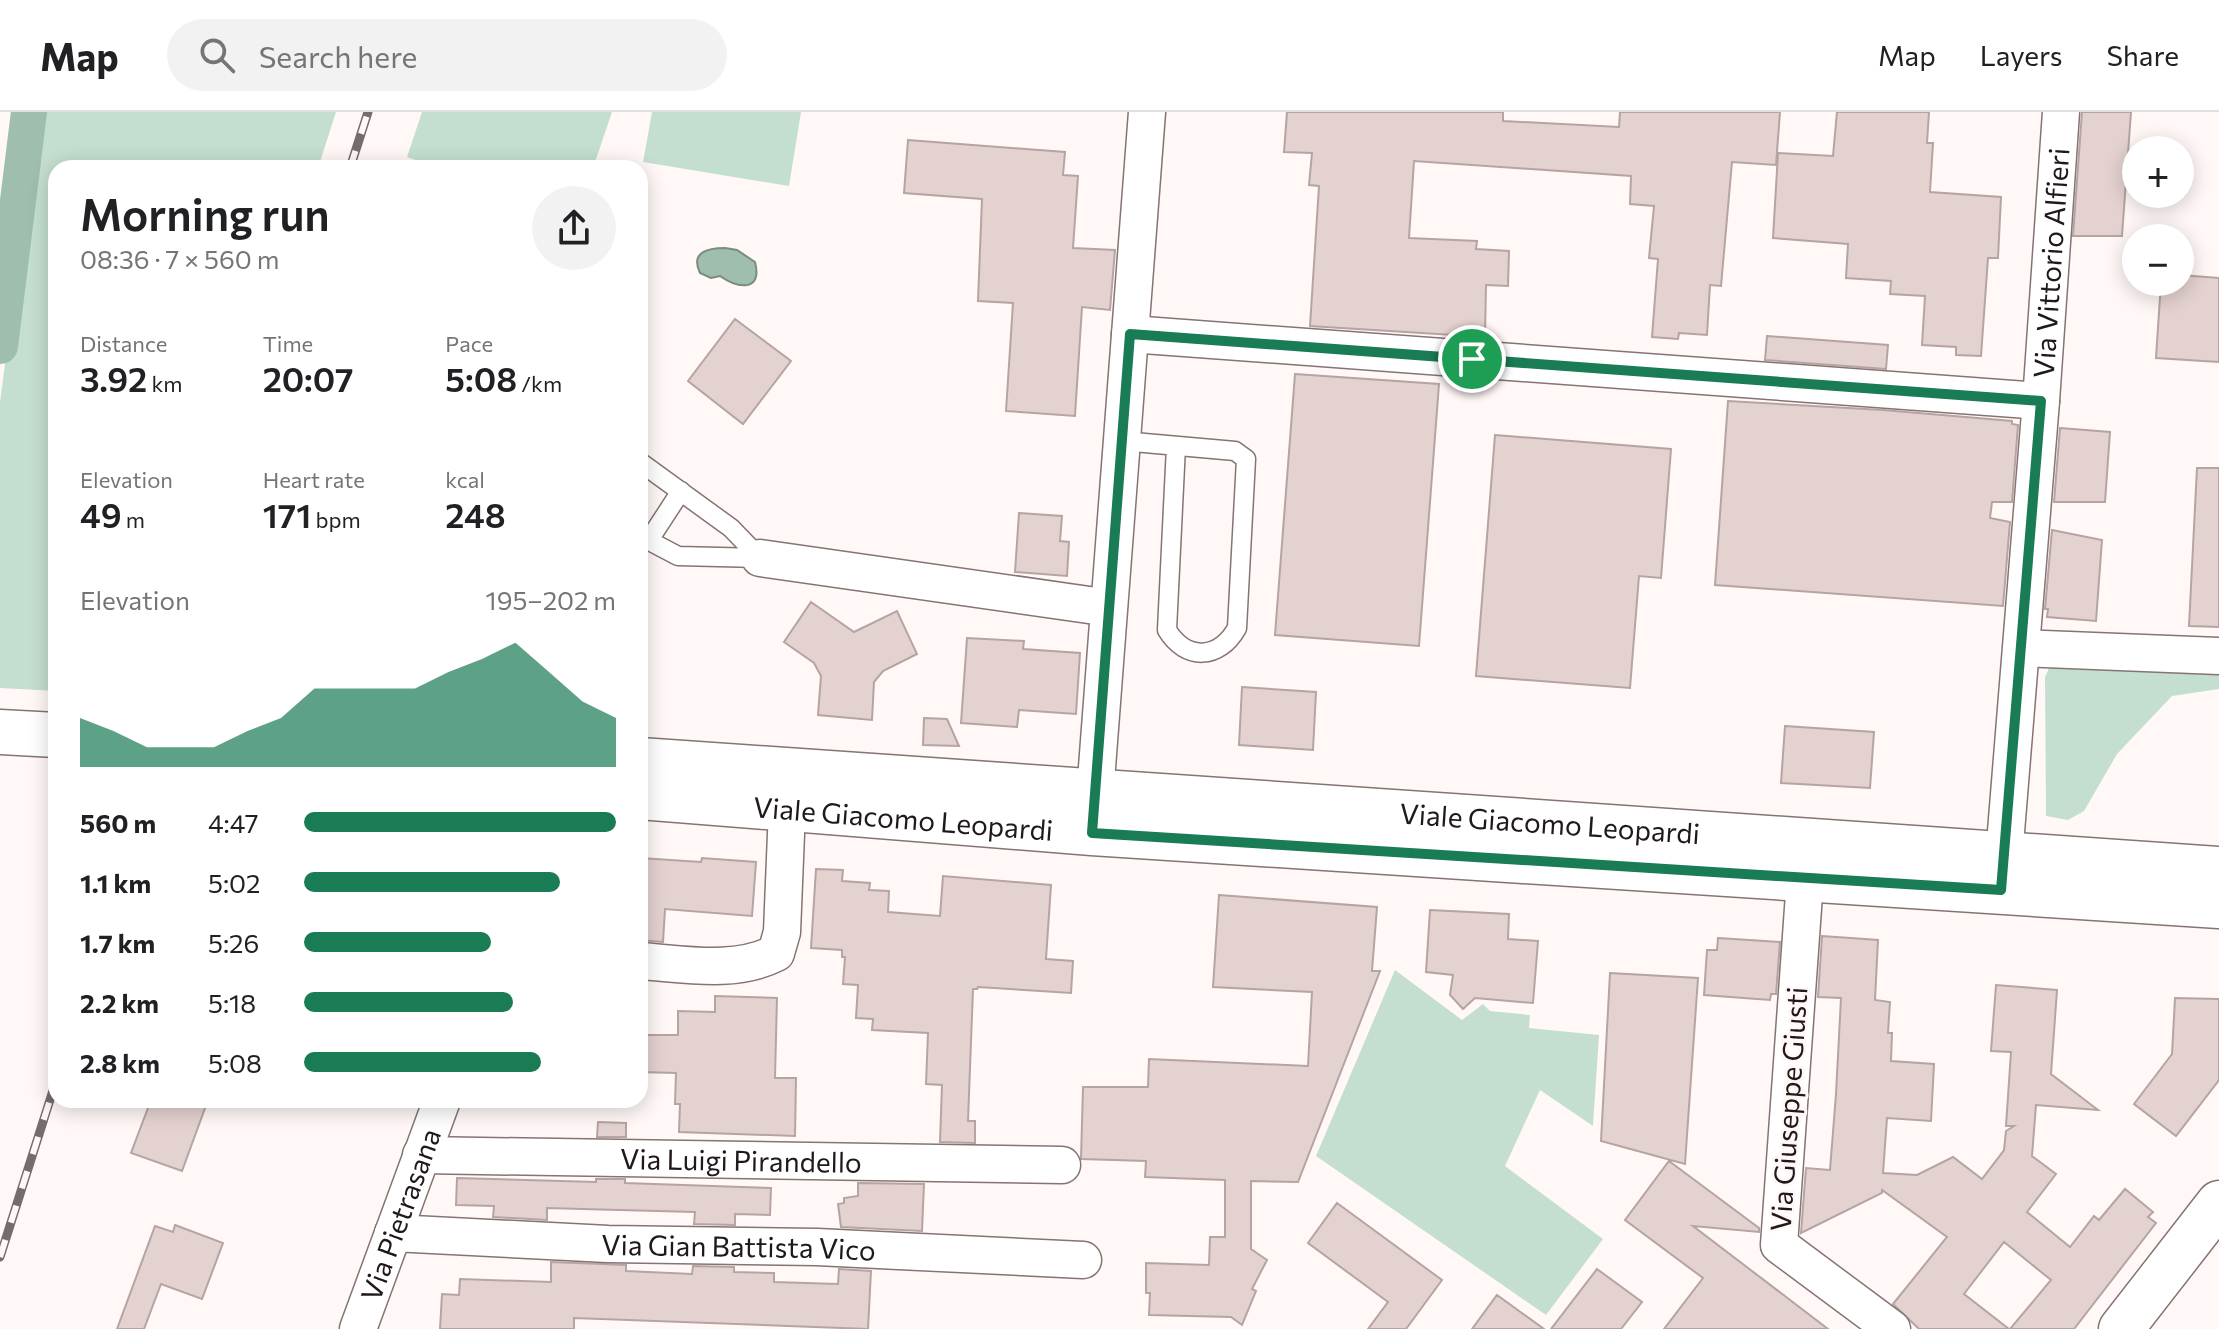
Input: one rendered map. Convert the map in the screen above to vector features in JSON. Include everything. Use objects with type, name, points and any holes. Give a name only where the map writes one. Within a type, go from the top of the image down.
[{"type":"main road","points":[[1,731],[48,734]]},
{"type":"main road","name":"Viale Giacomo Leopardi","points":[[648,761],[1093,813],[1805,880],[2002,872],[2219,869]]},
{"type":"main road","name":"Viale Giacomo Leopardi","points":[[648,798],[787,809],[1093,813],[2002,872],[2219,906]]},
{"type":"main road","points":[[2121,1329],[2219,1203]]},
{"type":"street","points":[[1093,813],[1147,112]]},
{"type":"street","name":"Via Vittorio Alfieri","points":[[2002,872],[2022,648],[2061,112]]},
{"type":"street","points":[[1130,334],[2041,401]]},
{"type":"street","points":[[760,558],[1096,606],[1109,605]]},
{"type":"street","points":[[2022,648],[2219,656]]},
{"type":"street","points":[[648,961],[737,966],[757,963],[776,953],[782,932],[787,809]]},
{"type":"street","name":"Via Giuseppe Giusti","points":[[1805,880],[1779,1245],[1892,1329]]},
{"type":"street","name":"Via Pietrasana","points":[[358,1329],[439,1108]]},
{"type":"street","name":"Via Luigi Pirandello","points":[[421,1155],[1062,1165]]},
{"type":"street","name":"Via Gian Battista Vico","points":[[393,1233],[608,1244],[817,1247],[1083,1260]]},
{"type":"lane","points":[[1122,441],[1235,451],[1244,455],[1247,464],[1237,628],[1221,648],[1208,652],[1184,648],[1167,630],[1176,446]]},
{"type":"lane","points":[[648,468],[731,528],[760,558]]},
{"type":"lane","points":[[648,533],[681,491]]},
{"type":"lane","points":[[648,540],[678,556],[760,558]]},
{"type":"shaded area","points":[[38,112],[336,112],[321,160],[48,160],[48,691],[0,688],[0,402]]},
{"type":"shaded area","points":[[422,112],[612,112],[596,160],[416,160],[407,157]]},
{"type":"shaded area","points":[[652,112],[801,112],[789,186],[643,160]]},
{"type":"shaded area","points":[[725,248],[737,250],[755,262],[755,279],[752,283],[741,285],[720,276],[711,278],[700,273],[697,260],[702,253]]},
{"type":"shaded area","points":[[2053,660],[2219,665],[2219,689],[2172,696],[2117,754],[2084,811],[2068,820],[2046,816],[2045,677]]},
{"type":"shaded area","points":[[1395,970],[1462,1020],[1483,1004],[1490,1011],[1530,1015],[1529,1028],[1599,1035],[1593,1126],[1540,1090],[1505,1166],[1603,1239],[1546,1315],[1316,1156]]},
{"type":"building","points":[[1287,112],[1503,112],[1503,121],[1619,127],[1620,112],[1780,112],[1776,165],[1732,162],[1721,286],[1710,285],[1707,335],[1679,333],[1678,339],[1652,337],[1658,259],[1649,258],[1654,206],[1630,204],[1631,176],[1414,161],[1409,238],[1477,241],[1476,249],[1509,251],[1508,286],[1486,285],[1485,337],[1310,326],[1319,186],[1309,185],[1312,153],[1284,152]]},
{"type":"building","points":[[1837,112],[1929,112],[1927,143],[1933,143],[1930,192],[2001,197],[1998,258],[1988,258],[1981,356],[1956,355],[1956,347],[1922,345],[1925,296],[1890,294],[1891,281],[1846,278],[1848,244],[1773,238],[1778,153],[1833,156]]},
{"type":"building","points":[[2082,112],[2131,112],[2129,136],[2122,136],[2122,236],[2073,236]]},
{"type":"building","points":[[908,140],[1065,152],[1063,175],[1078,176],[1073,248],[1115,250],[1110,310],[1082,307],[1075,416],[1006,411],[1013,303],[978,301],[982,199],[904,193]]},
{"type":"building","points":[[2194,276],[2219,278],[2219,362],[2156,358],[2160,296],[2194,296]]},
{"type":"building","points":[[735,319],[791,361],[743,424],[688,381]]},
{"type":"building","points":[[1767,336],[1888,345],[1886,369],[1765,360]]},
{"type":"building","points":[[1295,374],[1439,384],[1419,646],[1275,635]]},
{"type":"building","points":[[1728,401],[1883,410],[2012,421],[2012,424],[2018,425],[2012,502],[1992,502],[1990,518],[2010,522],[2003,606],[1715,585]]},
{"type":"building","points":[[2060,428],[2110,432],[2105,502],[2054,502]]},
{"type":"building","points":[[1495,435],[1671,449],[1661,578],[1639,576],[1630,688],[1476,676]]},
{"type":"building","points":[[2197,468],[2219,468],[2219,627],[2189,626]]},
{"type":"building","points":[[1019,513],[1062,516],[1060,541],[1069,542],[1067,576],[1015,572]]},
{"type":"building","points":[[2052,530],[2102,540],[2096,621],[2047,617],[2048,609],[2045,609]]},
{"type":"building","points":[[811,602],[854,632],[897,611],[917,654],[883,671],[874,682],[872,720],[818,715],[821,676],[814,663],[784,642]]},
{"type":"building","points":[[967,638],[1024,641],[1023,649],[1080,653],[1076,714],[1019,710],[1017,727],[961,723]]},
{"type":"building","points":[[1242,687],[1316,692],[1313,750],[1239,745]]},
{"type":"building","points":[[924,718],[947,719],[959,746],[923,745]]},
{"type":"building","points":[[1785,726],[1874,732],[1870,788],[1781,783]]},
{"type":"building","points":[[648,859],[756,862],[752,916],[665,909],[663,942],[648,941]]},
{"type":"building","points":[[816,869],[843,870],[842,881],[870,883],[869,890],[889,891],[888,912],[940,916],[943,876],[1051,885],[1046,959],[1073,961],[1071,993],[973,989],[968,1121],[975,1121],[975,1143],[940,1142],[942,1085],[926,1084],[928,1033],[872,1030],[873,1019],[856,1018],[858,985],[843,984],[845,957],[842,957],[842,950],[811,948]]},
{"type":"building","points":[[1219,895],[1377,907],[1372,971],[1380,971],[1298,1182],[1251,1181],[1251,1249],[1267,1260],[1252,1289],[1256,1291],[1242,1325],[1231,1317],[1149,1315],[1150,1293],[1146,1293],[1146,1263],[1209,1265],[1210,1237],[1225,1237],[1225,1180],[1145,1177],[1146,1161],[1081,1159],[1083,1087],[1148,1087],[1149,1059],[1308,1066],[1312,992],[1213,987]]},
{"type":"building","points":[[1430,910],[1509,914],[1508,939],[1538,941],[1533,1003],[1475,998],[1463,1009],[1450,995],[1453,975],[1426,972]]},
{"type":"building","points":[[1822,936],[1878,940],[1875,1000],[1890,1002],[1888,1033],[1892,1033],[1891,1061],[1934,1064],[1931,1121],[1887,1118],[1883,1173],[1917,1175],[1953,1157],[1982,1179],[2004,1150],[2006,1131],[2014,1126],[2006,1126],[2011,1052],[1991,1051],[1996,985],[2057,990],[2051,1074],[2098,1110],[2036,1105],[2032,1156],[2056,1174],[2027,1212],[2070,1247],[2094,1216],[2099,1220],[2125,1189],[2153,1212],[2148,1217],[2156,1223],[2074,1329],[2010,1329],[2051,1280],[2004,1242],[1964,1294],[2009,1329],[1919,1329],[1893,1304],[1947,1237],[1882,1190],[1882,1193],[1801,1233],[1806,1168],[1830,1170],[1836,1094],[1841,998],[1818,997]]},
{"type":"building","points":[[1718,938],[1780,942],[1776,994],[1771,994],[1770,1000],[1704,995],[1707,950],[1717,950]]},
{"type":"building","points":[[1610,973],[1698,978],[1685,1164],[1601,1141]]},
{"type":"building","points":[[715,996],[777,998],[775,1078],[796,1078],[795,1136],[679,1132],[680,1104],[675,1104],[676,1073],[648,1072],[648,1035],[678,1035],[678,1011],[715,1012]]},
{"type":"building","points":[[2175,998],[2219,999],[2219,1080],[2176,1136],[2134,1104],[2172,1054]]},
{"type":"building","points":[[148,1108],[205,1108],[182,1171],[131,1153]]},
{"type":"building","points":[[598,1122],[626,1123],[626,1137],[597,1137]]},
{"type":"building","points":[[1669,1161],[1759,1228],[1759,1232],[1693,1226],[1828,1329],[1664,1329],[1703,1278],[1625,1220]]},
{"type":"building","points":[[457,1178],[596,1182],[596,1179],[625,1179],[625,1183],[771,1188],[770,1215],[735,1214],[735,1225],[694,1224],[695,1212],[547,1208],[547,1220],[493,1217],[494,1206],[456,1205]]},
{"type":"building","points":[[858,1183],[924,1184],[922,1231],[841,1227],[838,1204],[844,1203],[844,1198],[858,1196]]},
{"type":"building","points":[[1337,1203],[1442,1280],[1406,1329],[1368,1329],[1388,1302],[1308,1243]]},
{"type":"building","points":[[175,1225],[223,1243],[202,1299],[161,1284],[144,1329],[117,1329],[155,1226],[173,1232]]},
{"type":"building","points":[[551,1262],[626,1265],[626,1271],[692,1274],[693,1266],[734,1267],[734,1272],[774,1273],[774,1282],[838,1284],[839,1269],[871,1271],[868,1329],[574,1318],[574,1329],[440,1329],[442,1294],[459,1295],[460,1279],[551,1282]]},
{"type":"building","points":[[1597,1269],[1642,1302],[1621,1329],[1551,1329]]},
{"type":"building","points":[[1497,1295],[1544,1329],[1472,1329]]},
{"type":"waterway","points":[[0,346],[29,112]]},
{"type":"railway","points":[[353,160],[368,112]]},
{"type":"railway","points":[[0,1257],[48,1106]]},
{"type":"route","points":[[1130,334],[1472,359],[2041,401],[2001,890],[1092,833],[1130,334]]}]
